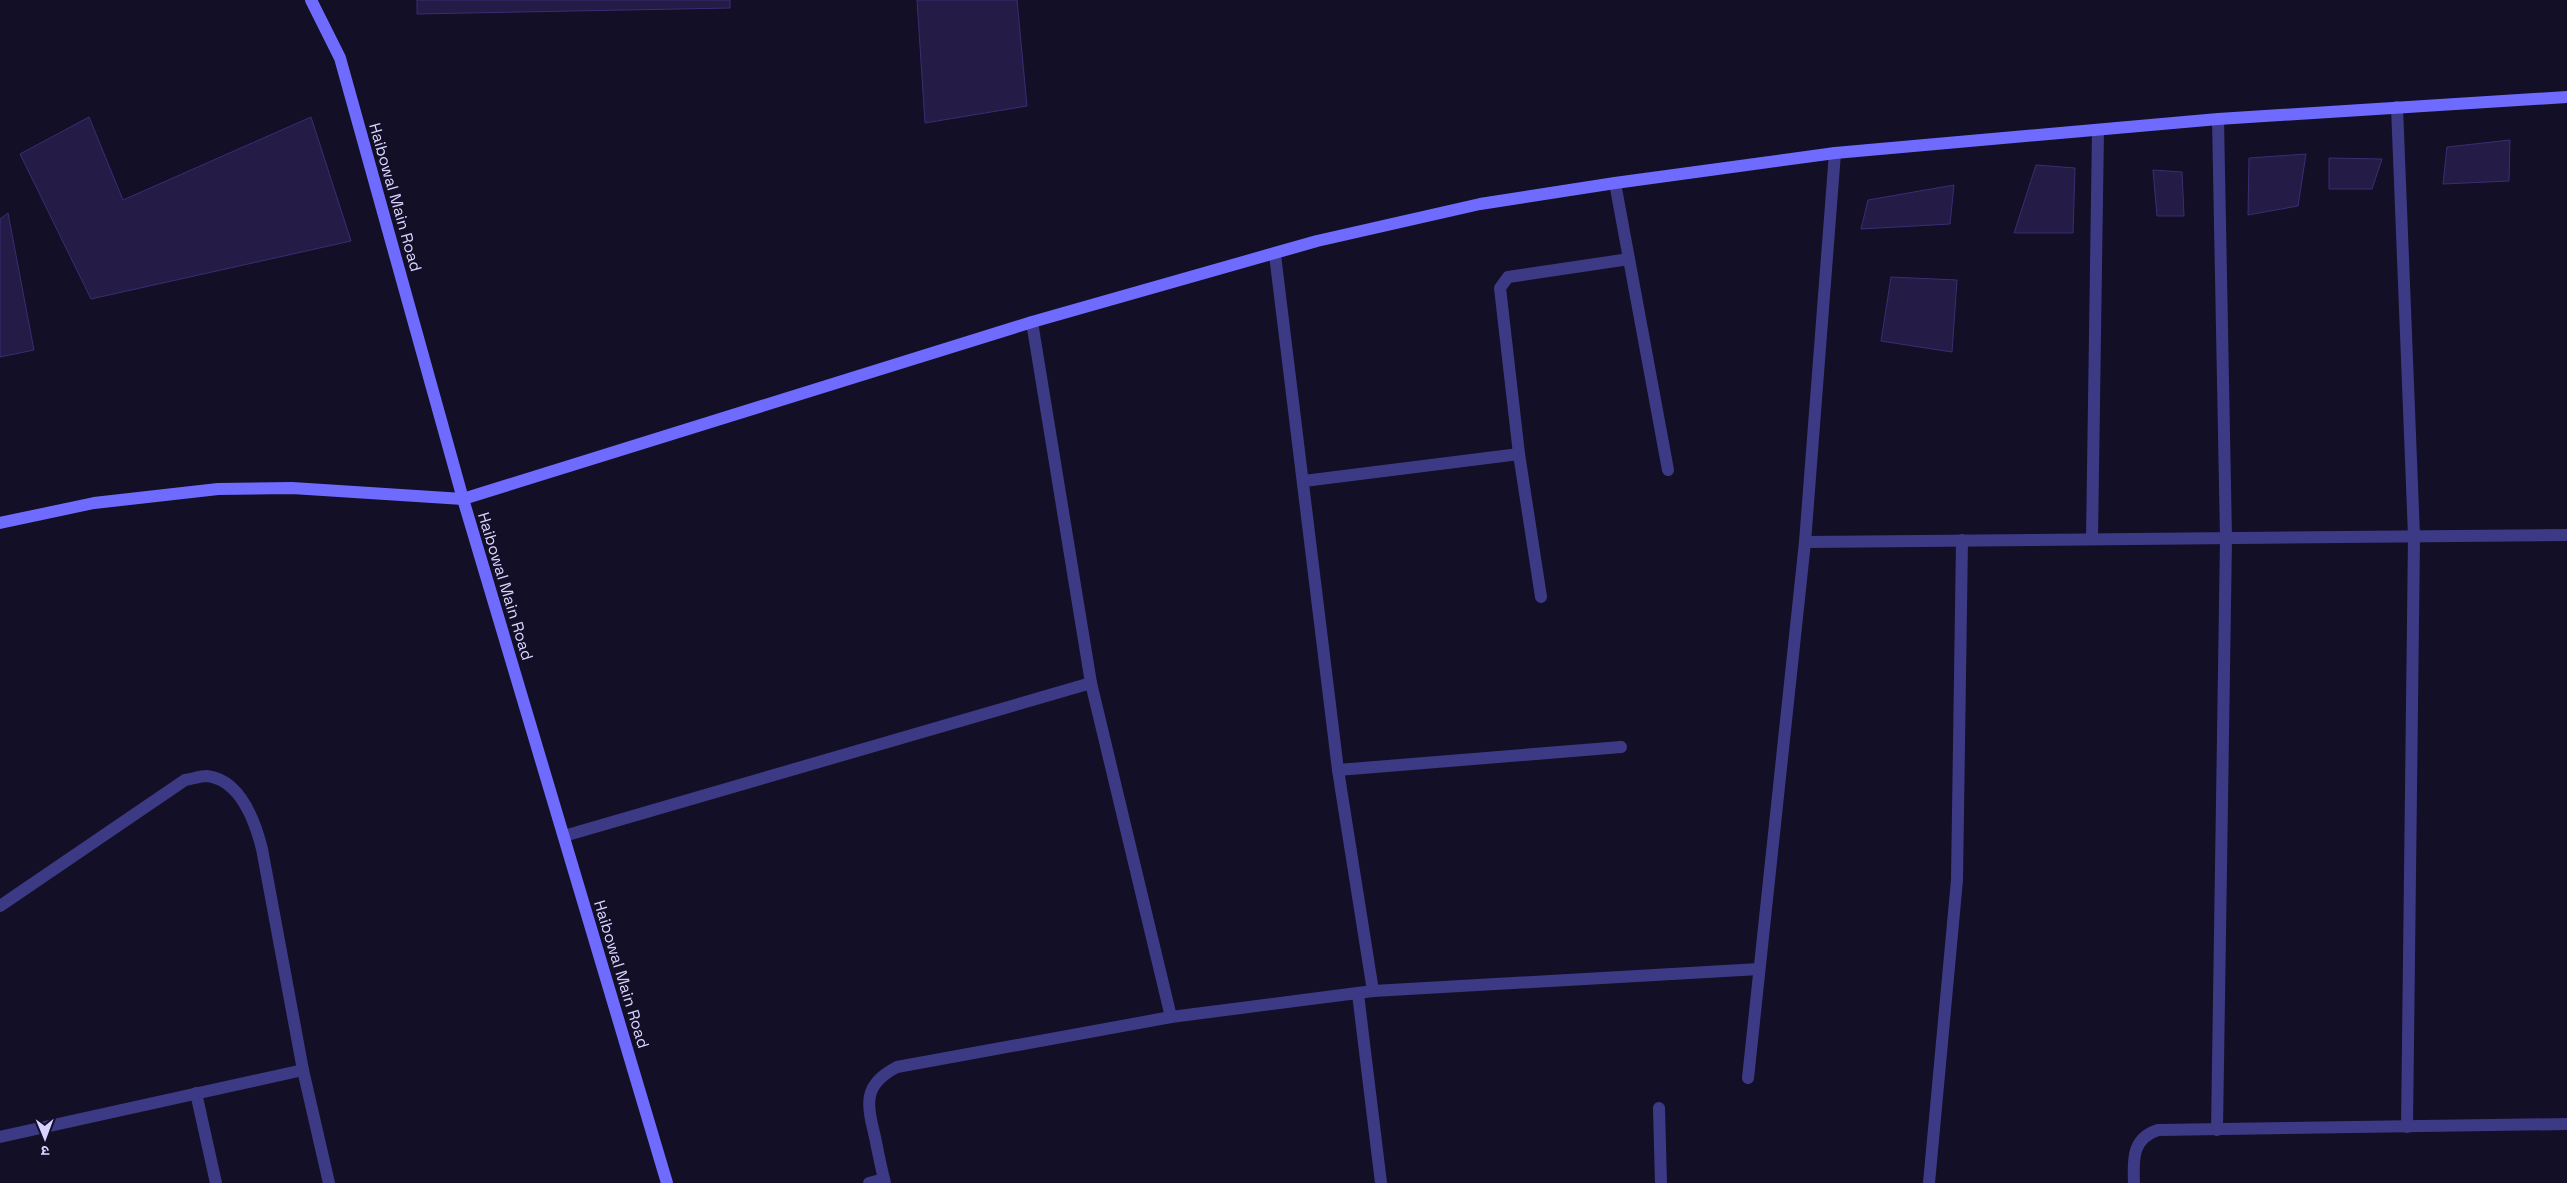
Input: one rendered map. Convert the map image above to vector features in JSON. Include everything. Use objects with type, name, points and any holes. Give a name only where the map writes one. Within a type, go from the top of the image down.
[{"type":"street","name":"Haibowal Main Road","points":[[311,0],[340,58],[463,499],[667,1183]]},
{"type":"street","points":[[0,523],[94,503],[218,489],[292,488],[463,499],[1032,322],[1274,255],[1317,241],[1480,204],[1615,183],[1835,153],[2218,119],[2567,98]]},
{"type":"street","points":[[2398,107],[2414,536],[2407,1126]]},
{"type":"street","points":[[2217,1130],[2226,538],[2218,119]]},
{"type":"street","points":[[2092,539],[2098,130]]},
{"type":"street","points":[[1748,1078],[1805,542],[1835,153]]},
{"type":"street","points":[[1615,183],[1668,470]]},
{"type":"street","points":[[1274,255],[1304,481],[1338,770],[1373,991]]},
{"type":"street","points":[[1541,597],[1519,454],[1500,288],[1508,277],[1629,259]]},
{"type":"street","points":[[1032,322],[1091,683],[1172,1017]]},
{"type":"street","points":[[1304,481],[1519,454]]},
{"type":"street","points":[[1805,542],[2567,535]]},
{"type":"street","points":[[1928,1183],[1957,880],[1962,540]]},
{"type":"street","points":[[564,836],[1091,683]]},
{"type":"street","points":[[1338,770],[1621,747]]},
{"type":"street","points":[[0,906],[169,789],[185,780],[206,776],[218,778],[232,786],[239,795],[257,831],[303,1070],[329,1183]]},
{"type":"street","points":[[869,1183],[885,1181],[868,1105],[875,1084],[884,1074],[897,1067],[1172,1017],[1373,991],[1759,969]]},
{"type":"street","points":[[1358,994],[1382,1183]]},
{"type":"street","points":[[0,1137],[303,1070]]},
{"type":"street","points":[[196,1094],[216,1183]]},
{"type":"street","points":[[1660,1108],[1661,1183]]},
{"type":"street","points":[[2134,1183],[2134,1159],[2138,1143],[2147,1134],[2158,1130],[2567,1124]]},
{"type":"building","points":[[417,0],[730,0],[730,8],[417,14]]},
{"type":"building","points":[[917,0],[1017,0],[1027,106],[925,123]]},
{"type":"building","points":[[89,117],[123,200],[311,117],[351,241],[91,299],[20,154]]},
{"type":"building","points":[[2510,140],[2509,181],[2443,184],[2447,147]]},
{"type":"building","points":[[2306,154],[2298,206],[2248,215],[2249,158]]},
{"type":"building","points":[[2329,158],[2382,159],[2372,189],[2329,189]]},
{"type":"building","points":[[2036,165],[2075,168],[2073,233],[2014,233]]},
{"type":"building","points":[[2153,170],[2182,172],[2184,216],[2157,216]]},
{"type":"building","points":[[1954,185],[1950,224],[1861,229],[1868,200]]},
{"type":"building","points":[[8,213],[34,350],[0,357],[0,219]]},
{"type":"building","points":[[1891,277],[1957,280],[1952,352],[1881,341]]}]
